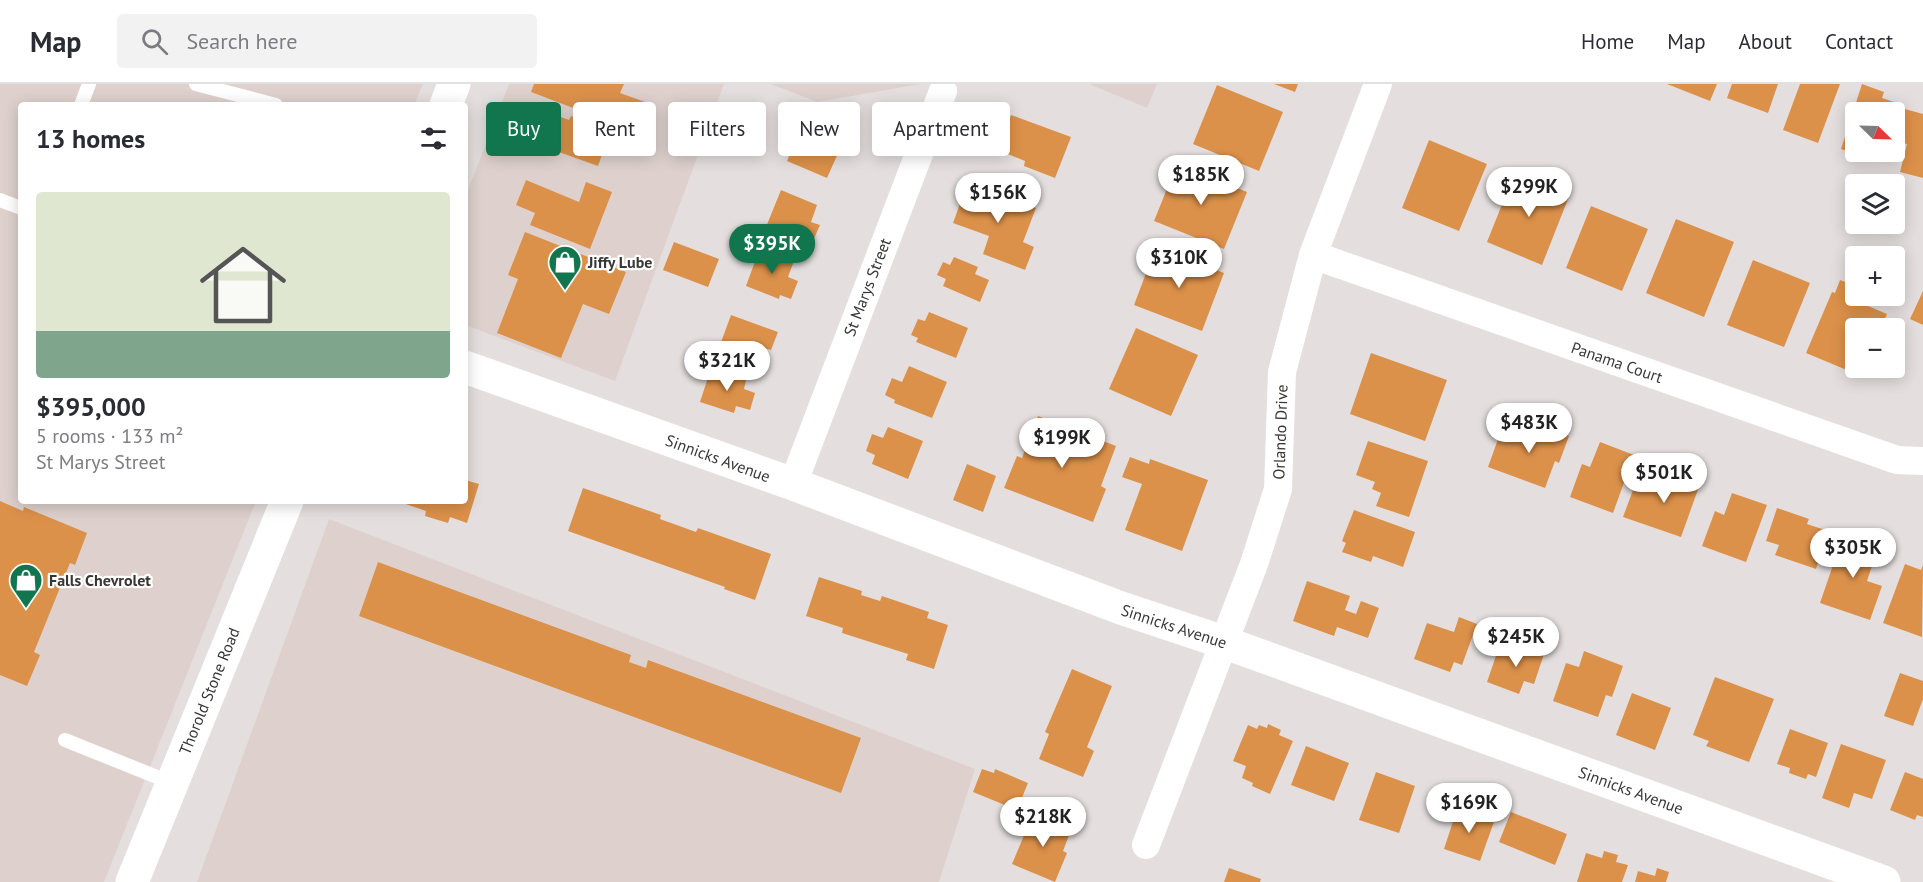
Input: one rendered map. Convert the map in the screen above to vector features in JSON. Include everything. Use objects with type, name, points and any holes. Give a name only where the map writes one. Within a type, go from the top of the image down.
[{"type":"street","points":[[447,102],[454,84]]},
{"type":"street","name":"Orlando Drive","points":[[1146,845],[1254,564],[1278,489],[1282,372],[1313,255],[1378,84]]},
{"type":"street","name":"St Marys Street","points":[[793,484],[943,91]]},
{"type":"street","name":"Panama Court","points":[[1313,255],[1898,460],[1923,461]]},
{"type":"street","name":"Sinnicks Avenue","points":[[468,368],[793,484],[1121,608],[1223,642],[1884,882]]},
{"type":"street","name":"Thorold Stone Road","points":[[132,882],[285,504]]},
{"type":"lane","points":[[82,102],[89,84]]},
{"type":"lane","points":[[196,84],[265,102]]},
{"type":"lane","points":[[0,200],[18,207]]},
{"type":"lane","points":[[65,740],[172,783]]},
{"type":"shaded area","points":[[0,84],[423,84],[415,102],[18,102],[18,504],[255,504],[104,882],[0,882]]},
{"type":"shaded area","points":[[509,84],[724,84],[717,102],[668,102],[668,156],[698,156],[615,381],[468,326],[468,190],[486,144],[486,156],[561,156],[561,102],[502,102]]},
{"type":"shaded area","points":[[771,84],[921,84],[817,102]]},
{"type":"shaded area","points":[[1089,84],[1157,84],[1147,108]]},
{"type":"shaded area","points":[[329,519],[975,769],[939,882],[197,882]]},
{"type":"building","points":[[534,84],[624,84],[620,93],[645,102],[573,102],[573,108],[531,92]]},
{"type":"building","points":[[1274,84],[1298,84],[1295,92]]},
{"type":"building","points":[[1667,84],[1717,84],[1710,101]]},
{"type":"building","points":[[1732,84],[1778,84],[1768,113],[1727,98]]},
{"type":"building","points":[[1800,84],[1840,84],[1818,143],[1783,130]]},
{"type":"building","points":[[1862,84],[1884,92],[1882,98],[1894,102],[1856,102]]},
{"type":"building","points":[[1217,85],[1283,112],[1259,171],[1193,144]]},
{"type":"building","points":[[1905,109],[1923,114],[1923,178],[1900,172],[1902,162],[1905,162],[1907,144],[1905,143]]},
{"type":"building","points":[[1011,115],[1071,137],[1055,178],[1024,166],[1025,161],[1010,155]]},
{"type":"building","points":[[571,116],[573,117],[573,156],[602,156],[598,166],[561,153],[561,117],[569,120]]},
{"type":"building","points":[[1845,137],[1845,150],[1841,149]]},
{"type":"building","points":[[1429,140],[1487,164],[1459,231],[1402,208]]},
{"type":"building","points":[[789,156],[837,156],[827,178],[787,161]]},
{"type":"building","points":[[1177,164],[1247,192],[1224,249],[1154,221]]},
{"type":"building","points":[[1515,172],[1570,194],[1542,265],[1487,242]]},
{"type":"building","points":[[526,180],[579,202],[586,182],[612,192],[590,249],[530,225],[535,213],[516,205]]},
{"type":"building","points":[[968,182],[1036,208],[1023,242],[1034,247],[1025,270],[983,254],[989,236],[953,223]]},
{"type":"building","points":[[781,190],[817,205],[811,222],[820,225],[813,241],[803,237],[802,240],[766,227]]},
{"type":"building","points":[[1591,206],[1648,229],[1622,291],[1566,268]]},
{"type":"building","points":[[1676,219],[1734,242],[1704,317],[1646,293]]},
{"type":"building","name":"Jiffy Lube","points":[[525,232],[626,272],[609,314],[583,304],[561,358],[497,333],[518,279],[508,275]]},
{"type":"building","points":[[674,242],[719,259],[708,287],[663,270]]},
{"type":"building","points":[[1156,247],[1224,273],[1202,331],[1134,305]]},
{"type":"building","points":[[760,248],[794,261],[788,277],[798,281],[791,299],[780,295],[779,299],[746,286]]},
{"type":"building","points":[[954,257],[978,267],[975,274],[989,280],[980,302],[943,286],[946,279],[937,275],[943,262],[950,265]]},
{"type":"building","points":[[1753,260],[1810,283],[1784,347],[1727,325]]},
{"type":"building","points":[[1840,280],[1845,282],[1845,306],[1868,306],[1887,314],[1885,318],[1845,318],[1845,369],[1806,353],[1832,292],[1835,293]]},
{"type":"building","points":[[1923,291],[1923,325],[1910,319]]},
{"type":"building","points":[[929,312],[968,328],[956,358],[916,342],[918,338],[911,335],[918,319],[925,321]]},
{"type":"building","points":[[731,315],[778,332],[771,350],[761,347],[754,366],[717,353]]},
{"type":"building","points":[[1136,328],[1198,355],[1171,416],[1109,389]]},
{"type":"building","points":[[1371,353],[1447,380],[1425,441],[1350,414]]},
{"type":"building","points":[[909,366],[947,382],[932,418],[894,403],[895,400],[885,395],[892,378],[902,382]]},
{"type":"building","points":[[711,368],[746,380],[744,389],[755,393],[750,410],[736,406],[734,413],[700,402]]},
{"type":"building","points":[[1038,416],[1116,446],[1101,486],[1106,489],[1093,522],[1004,488],[1017,456],[1022,458]]},
{"type":"building","points":[[1533,422],[1569,436],[1559,463],[1555,461],[1545,488],[1488,467],[1501,431],[1526,440]]},
{"type":"building","points":[[888,427],[923,441],[908,479],[872,464],[875,455],[866,451],[872,434],[883,438]]},
{"type":"building","points":[[1368,441],[1428,461],[1409,517],[1376,506],[1381,493],[1372,489],[1375,482],[1356,475]]},
{"type":"building","points":[[1600,442],[1634,455],[1613,513],[1570,497],[1582,464],[1590,467]]},
{"type":"building","points":[[1130,457],[1149,464],[1150,459],[1208,480],[1182,551],[1125,530],[1142,484],[1122,477]]},
{"type":"building","points":[[967,464],[996,476],[983,512],[953,500]]},
{"type":"building","points":[[1668,470],[1701,481],[1681,537],[1623,517],[1636,482],[1661,491]]},
{"type":"building","points":[[468,481],[479,484],[467,523],[450,517],[448,523],[425,516],[426,511],[406,504],[468,504]]},
{"type":"building","points":[[583,488],[661,515],[660,519],[696,532],[698,528],[771,554],[755,600],[724,589],[725,587],[568,531]]},
{"type":"building","points":[[1732,493],[1767,505],[1746,562],[1702,546],[1715,511],[1724,515]]},
{"type":"building","name":"Falls Chevrolet","points":[[0,501],[23,511],[24,507],[87,533],[75,565],[70,563],[34,652],[40,655],[27,686],[0,675]]},
{"type":"building","points":[[1777,508],[1809,519],[1807,524],[1828,531],[1816,569],[1775,555],[1779,545],[1766,541]]},
{"type":"building","points":[[1354,510],[1415,532],[1403,567],[1373,556],[1371,562],[1342,552],[1346,543],[1342,541]]},
{"type":"building","points":[[1844,533],[1879,545],[1867,581],[1882,586],[1870,620],[1820,603]]},
{"type":"building","points":[[378,562],[631,655],[629,662],[646,668],[648,660],[861,738],[841,793],[359,616]]},
{"type":"building","points":[[1905,564],[1921,570],[1923,565],[1922,637],[1883,623]]},
{"type":"building","points":[[819,577],[862,591],[861,595],[880,601],[882,596],[929,612],[927,618],[948,625],[934,669],[906,660],[908,654],[842,633],[843,628],[806,616]]},
{"type":"building","points":[[1307,581],[1350,596],[1345,610],[1356,614],[1361,601],[1379,608],[1368,638],[1337,627],[1334,636],[1293,621]]},
{"type":"building","points":[[1459,617],[1477,624],[1462,665],[1454,662],[1450,672],[1414,659],[1427,623],[1454,632]]},
{"type":"building","points":[[1524,643],[1545,651],[1534,684],[1524,681],[1519,694],[1487,682],[1499,647],[1521,654]]},
{"type":"building","points":[[1584,651],[1623,666],[1612,697],[1606,695],[1598,717],[1553,701],[1566,663],[1579,667]]},
{"type":"building","points":[[1072,669],[1112,686],[1087,747],[1094,751],[1083,777],[1039,759],[1049,734],[1045,732]]},
{"type":"building","points":[[1900,673],[1923,681],[1923,699],[1913,726],[1884,716]]},
{"type":"building","points":[[1715,677],[1774,699],[1749,762],[1706,746],[1709,741],[1693,735]]},
{"type":"building","points":[[1632,693],[1671,708],[1655,750],[1616,735]]},
{"type":"building","points":[[1268,724],[1281,730],[1279,735],[1293,741],[1270,794],[1252,786],[1253,783],[1242,778],[1246,766],[1233,761],[1248,725],[1257,729],[1259,725],[1267,728]]},
{"type":"building","points":[[1790,729],[1828,743],[1816,777],[1808,774],[1806,779],[1789,773],[1790,768],[1777,764]]},
{"type":"building","points":[[1841,744],[1886,760],[1872,799],[1854,793],[1849,808],[1822,798]]},
{"type":"building","points":[[1306,746],[1349,763],[1334,801],[1291,785]]},
{"type":"building","points":[[982,769],[994,773],[995,769],[1028,783],[1017,810],[973,792]]},
{"type":"building","points":[[1376,772],[1415,786],[1399,833],[1359,820]]},
{"type":"building","points":[[1905,772],[1923,779],[1923,817],[1917,815],[1915,820],[1890,810]]},
{"type":"building","points":[[1458,806],[1495,819],[1480,861],[1444,849]]},
{"type":"building","points":[[1511,812],[1567,834],[1555,865],[1499,842]]},
{"type":"building","points":[[1033,814],[1071,830],[1063,851],[1067,853],[1055,882],[1012,864]]},
{"type":"building","points":[[1604,851],[1618,855],[1616,862],[1628,865],[1622,882],[1577,882],[1586,853],[1602,858]]},
{"type":"building","points":[[1229,868],[1261,879],[1260,882],[1224,882]]},
{"type":"building","points":[[1657,868],[1669,872],[1666,882],[1635,882],[1638,871],[1655,876]]},
{"type":"place","name":"Jiffy Lube","points":[[565,291]]},
{"type":"place","name":"Falls Chevrolet","points":[[26,609]]}]
